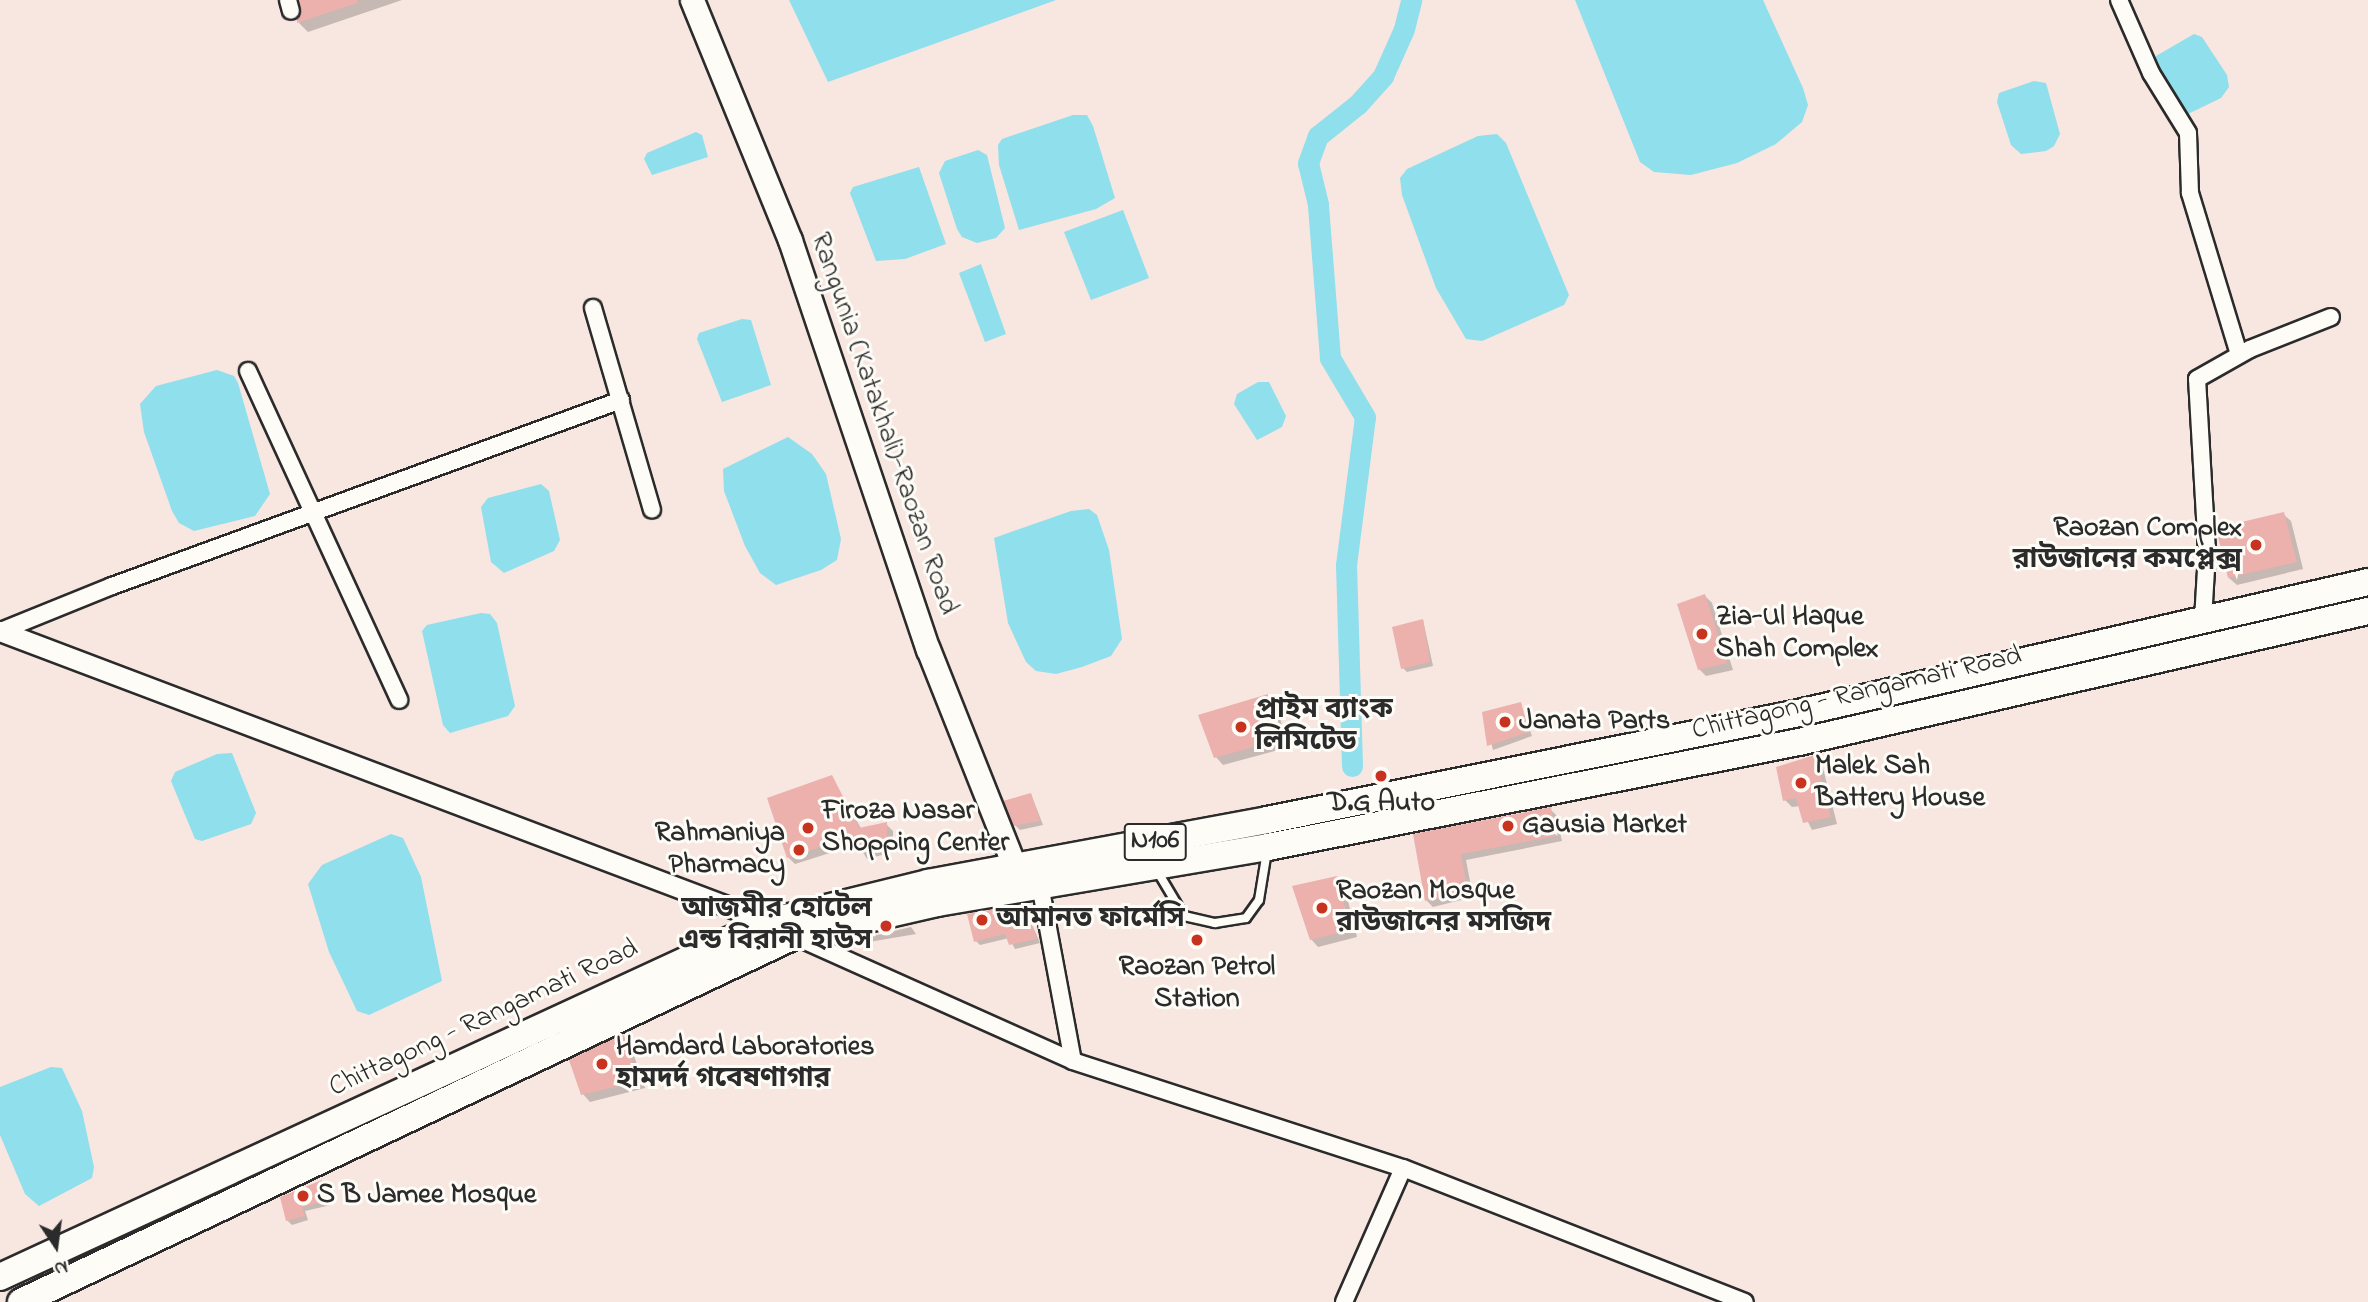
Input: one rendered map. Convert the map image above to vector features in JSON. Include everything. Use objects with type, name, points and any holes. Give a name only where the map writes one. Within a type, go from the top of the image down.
[{"type":"highway","name":"Chittagong - Rangamati Road","points":[[0,1277],[769,922],[928,883],[1794,714],[2368,582]]},
{"type":"highway","name":"Chittagong - Rangamati Road","points":[[21,1302],[794,936],[937,903],[1268,847],[1799,742],[2368,611]]},
{"type":"highway","points":[[253,1160],[268,1186]]},
{"type":"main road","name":"Rangunia (Katakhali)-Raozan Road","points":[[692,0],[790,240],[928,649],[1015,868]]},
{"type":"street","points":[[2119,0],[2151,73],[2188,134],[2190,193],[2239,354]]},
{"type":"street","points":[[593,308],[652,510]]},
{"type":"street","points":[[2203,620],[2207,552],[2197,379],[2239,354],[2331,317]]},
{"type":"street","points":[[248,371],[399,700]]},
{"type":"street","points":[[0,631],[621,400]]},
{"type":"street","points":[[0,631],[769,922]]},
{"type":"street","points":[[1040,885],[1073,1060]]},
{"type":"street","points":[[794,936],[1073,1060],[1404,1168],[1745,1302]]},
{"type":"street","points":[[1344,1302],[1404,1168]]},
{"type":"lane","points":[[1155,867],[1184,916],[1215,923],[1246,918],[1259,900],[1268,847]]},
{"type":"water","points":[[789,0],[1056,0],[828,82]]},
{"type":"water","points":[[1575,0],[1763,0],[1803,88],[1808,105],[1802,122],[1776,144],[1737,163],[1691,175],[1654,172],[1640,162]]},
{"type":"water","points":[[2194,34],[2202,37],[2227,75],[2229,87],[2221,98],[2188,114],[2182,113],[2156,64],[2156,56]]},
{"type":"water","points":[[2034,81],[2046,83],[2060,134],[2054,146],[2046,151],[2021,154],[2011,145],[1997,102],[1999,93]]},
{"type":"water","points":[[1073,115],[1087,115],[1093,126],[1115,198],[1096,209],[1019,230],[999,165],[998,145],[1002,139]]},
{"type":"water","points":[[696,132],[702,135],[708,157],[652,175],[644,159],[647,153]]},
{"type":"water","points":[[1497,134],[1506,143],[1569,295],[1564,305],[1482,341],[1466,339],[1436,288],[1402,195],[1400,178],[1407,169],[1478,136]]},
{"type":"water","points":[[978,150],[987,155],[1005,228],[996,238],[977,243],[962,237],[957,229],[939,173],[945,161]]},
{"type":"water","points":[[919,167],[946,244],[905,259],[876,261],[850,193],[853,187]]},
{"type":"water","points":[[1123,210],[1149,278],[1091,300],[1064,232]]},
{"type":"water","points":[[981,264],[1006,334],[985,342],[959,273]]},
{"type":"water","points":[[742,319],[751,320],[771,385],[722,402],[697,339],[699,333]]},
{"type":"water","points":[[217,370],[234,376],[238,383],[270,494],[255,516],[194,531],[179,523],[172,511],[144,432],[140,404],[156,386]]},
{"type":"water","points":[[1258,382],[1269,382],[1286,416],[1282,427],[1257,440],[1234,404],[1237,394]]},
{"type":"water","points":[[788,437],[812,454],[826,474],[841,539],[837,560],[821,570],[776,585],[760,573],[745,546],[724,491],[723,469]]},
{"type":"water","points":[[541,484],[549,491],[560,540],[554,551],[504,573],[491,562],[481,507],[488,498]]},
{"type":"water","points":[[1089,509],[1097,515],[1109,550],[1122,639],[1111,656],[1082,667],[1056,674],[1036,671],[1026,662],[1008,623],[994,538],[1071,511]]},
{"type":"water","points":[[481,613],[490,614],[497,623],[515,706],[508,716],[450,733],[443,725],[422,631],[427,625]]},
{"type":"water","points":[[232,753],[256,813],[251,824],[202,841],[195,839],[171,781],[175,772],[217,754]]},
{"type":"water","points":[[391,834],[403,838],[421,877],[442,981],[369,1015],[357,1011],[329,952],[308,884],[322,865]]},
{"type":"water","points":[[51,1067],[62,1068],[82,1111],[94,1167],[92,1178],[39,1206],[25,1194],[0,1135],[0,1087]]},
{"type":"building","points":[[299,0],[357,0],[357,3],[297,23]]},
{"type":"building","name":"Raozan Complex রাউজানের কমপ্লেক্স","points":[[2284,512],[2297,562],[2228,578],[2216,528]]},
{"type":"building","name":"Zia-Ul Haque Shah Complex","points":[[1705,594],[1727,663],[1698,670],[1677,604]]},
{"type":"building","points":[[1423,619],[1430,662],[1401,669],[1392,627]]},
{"type":"building","name":"প্রাইম ব্যাংক লিমিটেড","points":[[1268,694],[1283,739],[1214,758],[1198,715]]},
{"type":"building","name":"Janata Parts","points":[[1521,702],[1529,732],[1487,746],[1482,712]]},
{"type":"building","name":"Malek Sah Battery House","points":[[1815,755],[1831,817],[1803,823],[1796,798],[1783,801],[1776,767]]},
{"type":"building","name":"Firoza Nasar Shopping Center","points":[[832,775],[859,828],[887,822],[887,845],[859,853],[855,836],[787,858],[767,798]]},
{"type":"building","points":[[1031,793],[1040,821],[1013,826],[1003,801]]},
{"type":"building","points":[[1551,807],[1556,836],[1461,854],[1468,892],[1425,901],[1413,834]]},
{"type":"building","name":"Raozan Mosque রাউজানের মসজিদ","points":[[1337,876],[1351,930],[1310,940],[1292,886]]},
{"type":"building","points":[[1025,904],[1037,939],[1009,945],[1005,934],[974,942],[967,914]]},
{"type":"building","name":"Hamdard Laboratories হামদর্দ গবেষণাগার","points":[[623,1034],[639,1081],[581,1095],[569,1060]]},
{"type":"building","name":"S B Jamee Mosque","points":[[322,1180],[327,1201],[302,1207],[305,1216],[286,1221],[280,1197]]},
{"type":"waterway","points":[[1352,766],[1346,565],[1365,417],[1330,358],[1318,204],[1308,163],[1318,136],[1358,104],[1383,76],[1404,29],[1411,0]]},
{"type":"place","name":"Raozan Complex রাউজানের কমপ্লেক্স","points":[[2256,545]]},
{"type":"place","name":"Zia-Ul Haque Shah Complex","points":[[1702,634]]},
{"type":"place","name":"Janata Parts","points":[[1505,722]]},
{"type":"place","name":"প্রাইম ব্যাংক লিমিটেড","points":[[1241,727]]},
{"type":"place","name":"D.G Auto","points":[[1381,776]]},
{"type":"place","name":"Malek Sah Battery House","points":[[1801,783]]},
{"type":"place","name":"Gausia Market","points":[[1508,826]]},
{"type":"place","name":"Firoza Nasar Shopping Center","points":[[808,828]]},
{"type":"place","name":"Rahmaniya Pharmacy","points":[[799,850]]},
{"type":"place","name":"Raozan Mosque রাউজানের মসজিদ","points":[[1322,908]]},
{"type":"place","name":"আমানত ফার্মেসি","points":[[982,920]]},
{"type":"place","name":"আজমীর হোটেল এন্ড বিরানী হাউস","points":[[886,926]]},
{"type":"place","name":"Raozan Petrol Station","points":[[1197,940]]},
{"type":"place","name":"Hamdard Laboratories হামদর্দ গবেষণাগার","points":[[602,1064]]},
{"type":"place","name":"S B Jamee Mosque","points":[[303,1196]]}]
